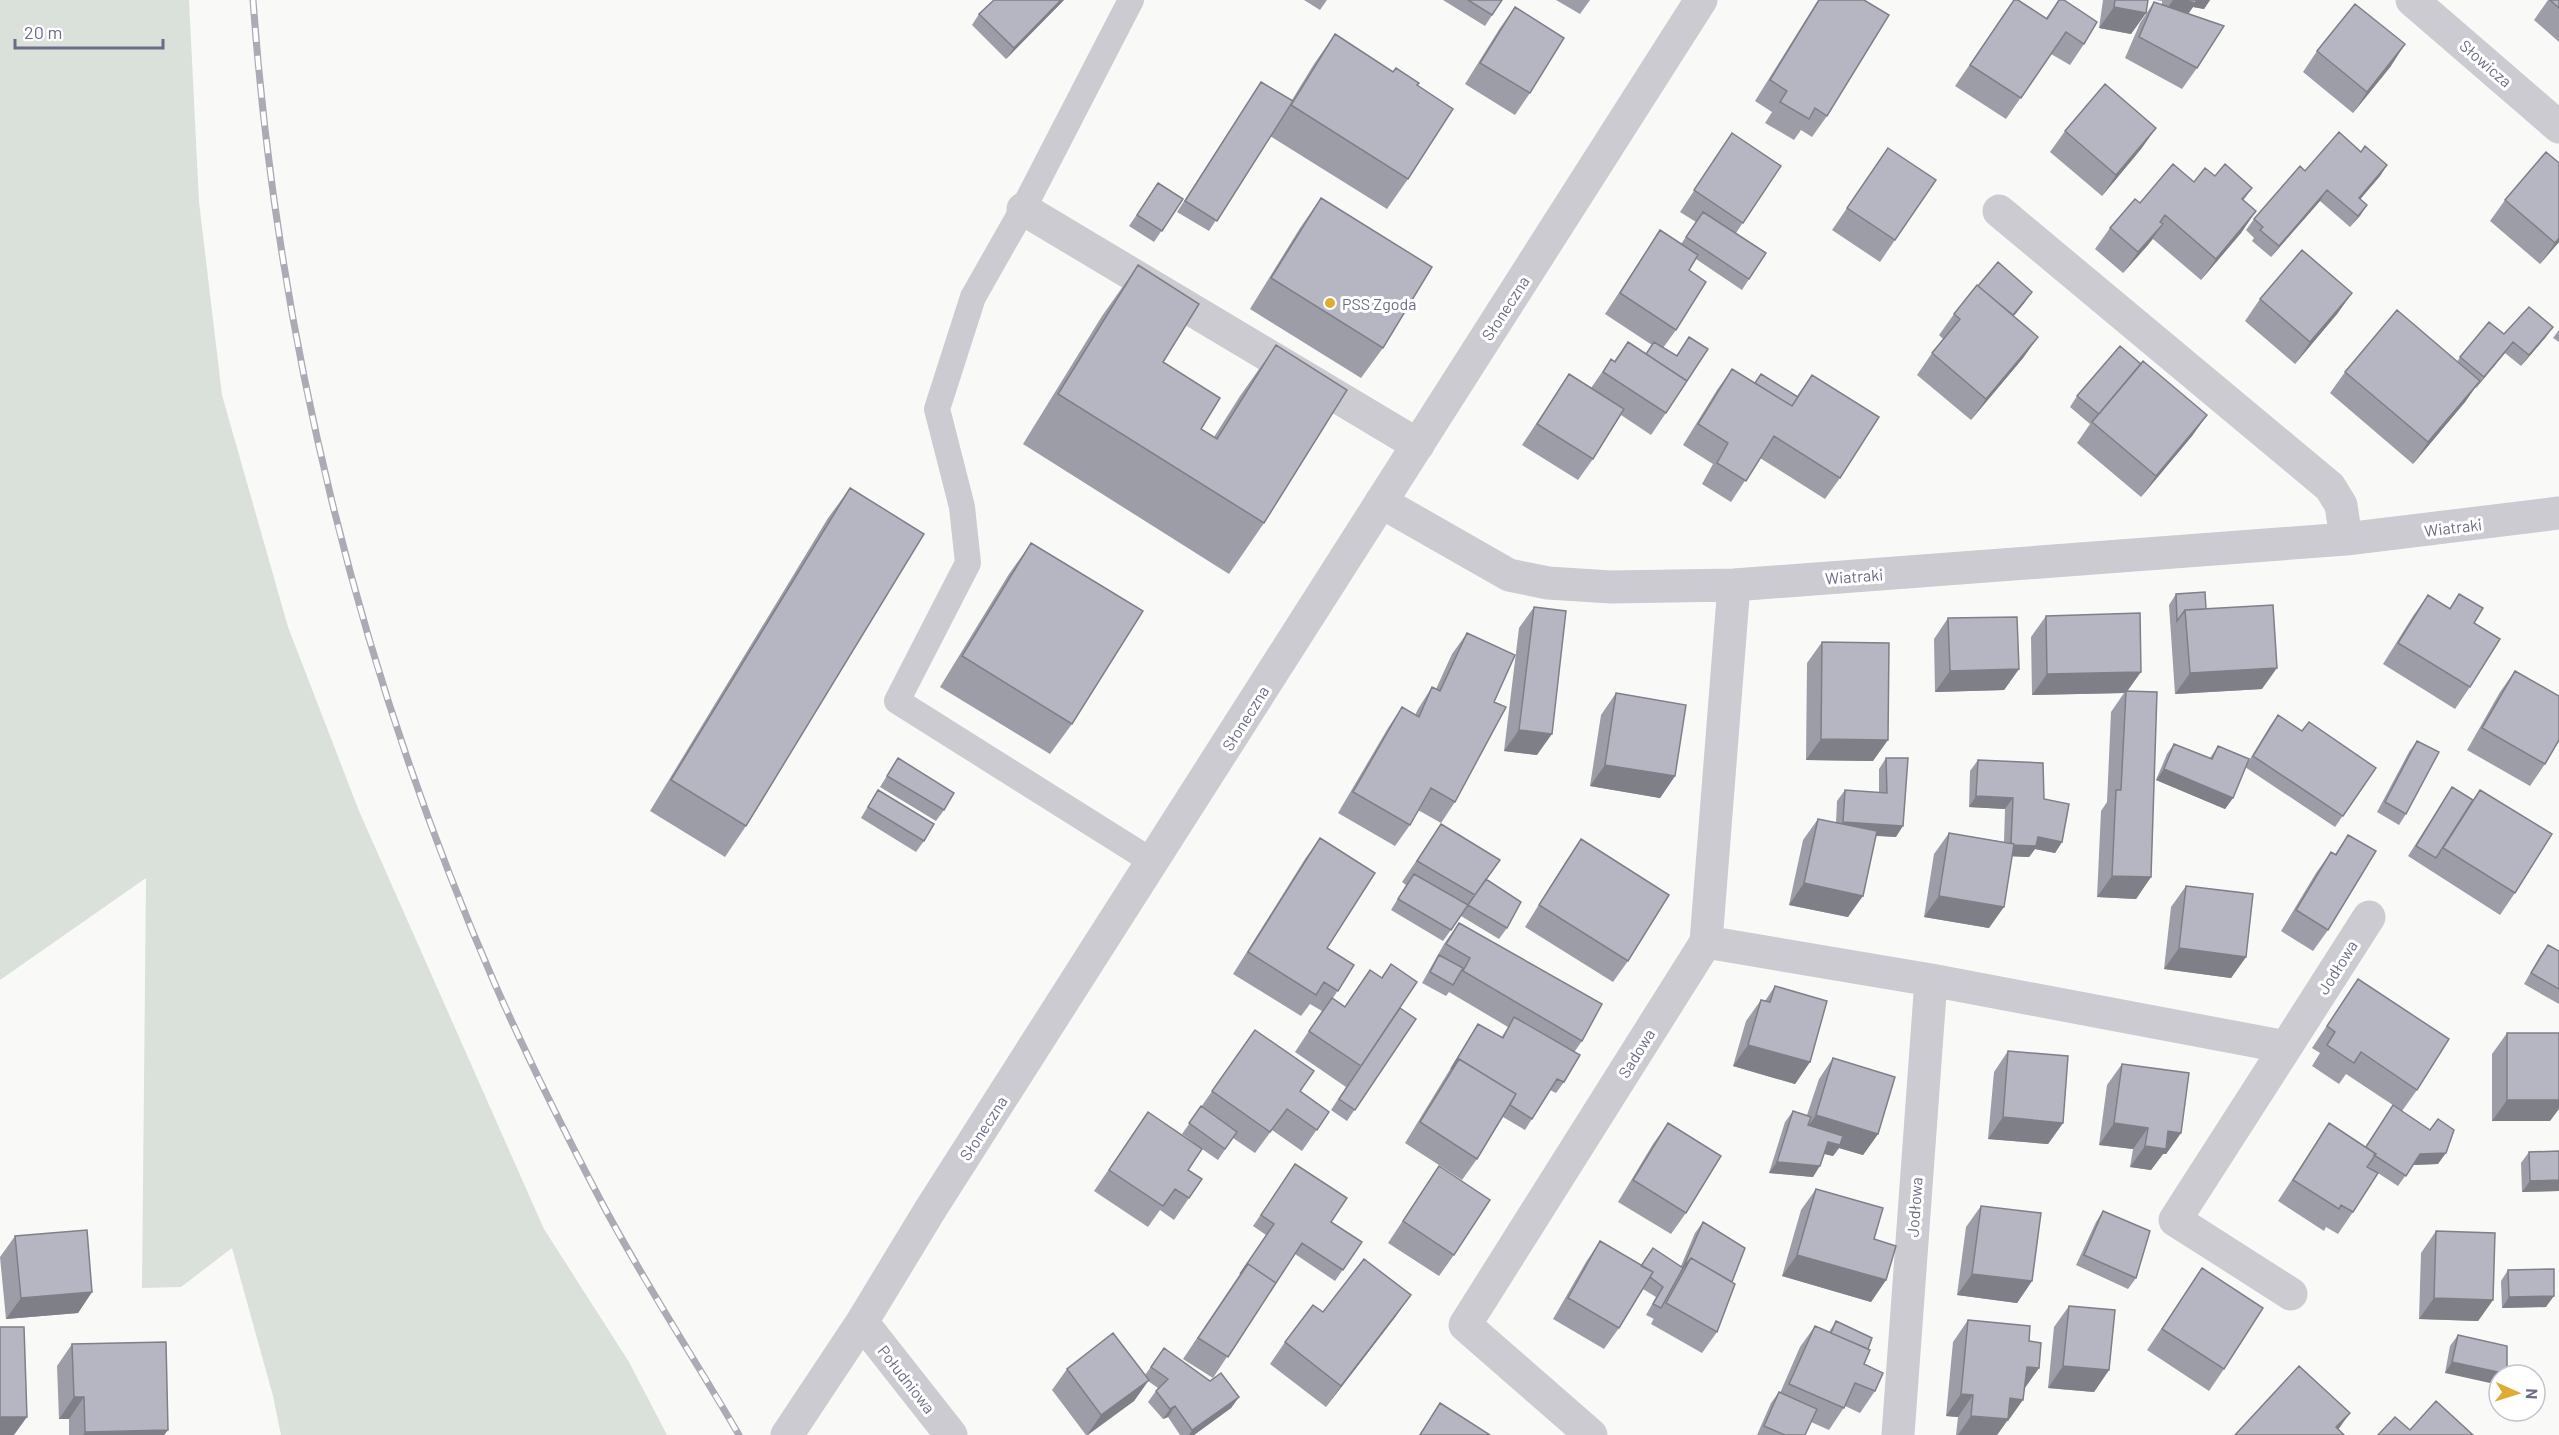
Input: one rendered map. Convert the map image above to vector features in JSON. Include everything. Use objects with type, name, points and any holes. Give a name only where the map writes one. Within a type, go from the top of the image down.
[{"type":"street","name":"Słoneczna","points":[[787,1435],[862,1322],[930,1210],[1701,0]]},
{"type":"street","name":"Słowicza","points":[[2412,0],[2559,127]]},
{"type":"street","points":[[1023,209],[1418,445]]},
{"type":"street","points":[[1999,211],[2330,488],[2341,505],[2346,539]]},
{"type":"street","name":"Wiatraki","points":[[1381,502],[1509,575],[1548,583],[1611,587],[1734,585],[2346,539],[2559,513]]},
{"type":"street","name":"Sadowa","points":[[1592,1435],[1465,1325],[1706,942],[1734,585]]},
{"type":"street","name":"Jodłowa","points":[[2291,1294],[2175,1220],[2369,917]]},
{"type":"street","points":[[1706,942],[1930,980],[2286,1047]]},
{"type":"street","name":"Jodłowa","points":[[1898,1435],[1930,980]]},
{"type":"street","name":"Południowa","points":[[862,1322],[951,1435]]},
{"type":"lane","points":[[1131,0],[1023,209],[973,297],[937,410],[962,507],[968,563],[897,700],[1153,862]]},
{"type":"shaded area","points":[[0,0],[189,0],[199,202],[222,395],[288,627],[359,811],[544,1229],[629,1362],[667,1435],[281,1435],[273,1396],[232,1248],[181,1287],[142,1288],[146,878],[0,980]]},
{"type":"building","points":[[994,0],[1061,0],[1014,48],[979,14]]},
{"type":"building","points":[[1468,0],[1502,0],[1492,15]]},
{"type":"building","points":[[1819,0],[1864,0],[1889,15],[1827,116],[1815,108],[1809,119],[1780,102],[1787,91],[1770,80]]},
{"type":"building","points":[[2014,0],[2018,0],[2047,19],[2059,0],[2064,0],[2097,22],[2084,44],[2066,32],[2021,98],[1970,65]]},
{"type":"building","points":[[2115,0],[2148,0],[2146,13],[2114,7]]},
{"type":"building","points":[[2550,0],[2559,0],[2559,8]]},
{"type":"building","points":[[2154,2],[2224,26],[2197,68],[2139,37]]},
{"type":"building","points":[[2355,4],[2405,44],[2367,92],[2317,51]]},
{"type":"building","points":[[1515,7],[1564,38],[1530,93],[1480,63]]},
{"type":"building","points":[[1335,34],[1393,72],[1396,68],[1453,109],[1408,179],[1291,105]]},
{"type":"building","points":[[1261,82],[1293,101],[1217,221],[1185,201]]},
{"type":"building","points":[[2105,84],[2156,128],[2116,175],[2065,131]]},
{"type":"building","points":[[2339,132],[2361,152],[2365,146],[2387,165],[2359,198],[2367,205],[2358,216],[2327,190],[2279,246],[2260,230],[2263,227],[2254,219],[2300,166],[2305,171]]},
{"type":"building","points":[[1732,133],[1781,166],[1743,223],[1694,190]]},
{"type":"building","points":[[1888,148],[1936,180],[1895,240],[1847,208]]},
{"type":"building","points":[[2546,152],[2559,163],[2559,238],[2555,243],[2505,200]]},
{"type":"building","points":[[2173,164],[2194,182],[2205,168],[2215,176],[2225,164],[2252,188],[2242,199],[2256,211],[2216,259],[2165,215],[2160,222],[2163,224],[2138,252],[2110,228],[2135,199],[2140,203]]},
{"type":"building","points":[[1158,183],[1183,199],[1162,231],[1137,215]]},
{"type":"building","points":[[1321,198],[1432,267],[1383,348],[1271,278]]},
{"type":"building","points":[[1703,212],[1766,253],[1749,279],[1686,237]]},
{"type":"building","points":[[1660,230],[1698,255],[1689,270],[1706,282],[1676,330],[1620,293]]},
{"type":"building","points":[[2302,250],[2352,293],[2310,342],[2260,299]]},
{"type":"building","points":[[1998,262],[2032,292],[2013,315],[1978,286]]},
{"type":"building","points":[[1138,265],[1199,304],[1163,362],[1220,398],[1201,429],[1217,439],[1276,345],[1347,390],[1264,523],[1058,394]]},
{"type":"building","points":[[1977,285],[2038,337],[1986,399],[1932,353],[1960,319],[1954,314]]},
{"type":"building","points":[[2529,307],[2553,327],[2529,355],[2513,342],[2484,377],[2460,357],[2489,322],[2504,334]]},
{"type":"building","points":[[2397,310],[2480,381],[2428,442],[2345,372]]},
{"type":"building","points":[[1689,337],[1708,349],[1687,381],[1646,354],[1654,342],[1677,356]]},
{"type":"building","points":[[1628,342],[1687,381],[1666,413],[1603,372],[1611,359],[1615,362]]},
{"type":"building","points":[[2120,346],[2141,364],[2099,414],[2077,396]]},
{"type":"building","points":[[2143,361],[2207,415],[2156,476],[2092,422]]},
{"type":"building","points":[[1732,369],[1792,406],[1812,375],[1879,417],[1840,478],[1774,436],[1746,481],[1717,463],[1728,443],[1698,424]]},
{"type":"building","points":[[1569,374],[1624,409],[1593,459],[1537,424]]},
{"type":"building","points":[[1761,374],[1798,397],[1792,406],[1755,383]]},
{"type":"building","points":[[850,488],[924,534],[746,826],[671,780]]},
{"type":"building","points":[[1031,543],[1143,611],[1072,724],[962,656]]},
{"type":"building","points":[[2205,592],[2206,609],[2185,610],[2177,621],[2176,594]]},
{"type":"building","points":[[2459,594],[2483,608],[2474,623],[2500,639],[2470,687],[2398,643],[2428,595],[2450,609]]},
{"type":"building","points":[[2273,605],[2277,668],[2190,673],[2185,610]]},
{"type":"building","points":[[1534,607],[1566,611],[1552,734],[1519,730]]},
{"type":"building","points":[[2140,613],[2141,672],[2047,674],[2046,616]]},
{"type":"building","points":[[2017,617],[2019,669],[1950,671],[1948,618]]},
{"type":"building","points":[[1467,633],[1515,655],[1494,702],[1506,707],[1455,802],[1431,788],[1410,825],[1353,792],[1402,707],[1419,717],[1432,687],[1440,691]]},
{"type":"building","points":[[1822,642],[1889,643],[1888,740],[1821,739]]},
{"type":"building","points":[[2515,671],[2559,696],[2559,740],[2545,764],[2482,728]]},
{"type":"building","points":[[2126,691],[2157,692],[2151,877],[2112,876],[2116,790],[2121,790]]},
{"type":"building","points":[[1616,693],[1686,705],[1675,776],[1605,765]]},
{"type":"building","points":[[2278,715],[2302,731],[2309,722],[2376,768],[2343,816],[2253,756]]},
{"type":"building","points":[[2417,741],[2439,752],[2406,814],[2385,802]]},
{"type":"building","points":[[2174,744],[2212,759],[2218,746],[2249,759],[2233,798],[2164,769]]},
{"type":"building","points":[[898,758],[954,793],[944,810],[887,776]]},
{"type":"building","points":[[1886,758],[1908,758],[1903,826],[1843,822],[1845,790],[1887,793]]},
{"type":"building","points":[[1978,760],[2043,763],[2044,799],[2069,804],[2062,842],[2038,837],[2036,846],[2011,843],[2013,798],[1976,796]]},
{"type":"building","points":[[2452,787],[2473,800],[2436,858],[2416,846]]},
{"type":"building","points":[[878,790],[934,824],[924,841],[868,807]]},
{"type":"building","points":[[2480,790],[2552,834],[2515,893],[2443,848]]},
{"type":"building","points":[[1818,819],[1877,831],[1863,896],[1804,883]]},
{"type":"building","points":[[1441,824],[1500,860],[1475,895],[1417,861]]},
{"type":"building","points":[[1949,833],[2014,844],[2004,907],[1939,896]]},
{"type":"building","points":[[2348,835],[2376,851],[2328,930],[2296,910],[2331,852],[2336,855]]},
{"type":"building","points":[[1320,838],[1375,873],[1327,948],[1354,965],[1338,991],[1324,982],[1316,995],[1248,952]]},
{"type":"building","points":[[1581,839],[1669,895],[1628,961],[1539,905]]},
{"type":"building","points":[[1414,874],[1468,905],[1451,930],[1398,899]]},
{"type":"building","points":[[1486,879],[1521,902],[1507,928],[1468,905]]},
{"type":"building","points":[[2186,886],[2253,894],[2246,957],[2179,948]]},
{"type":"building","points":[[1459,923],[1602,1004],[1582,1041],[1463,971],[1470,958],[1446,944]]},
{"type":"building","points":[[2548,945],[2559,951],[2559,989],[2531,973]]},
{"type":"building","points":[[1439,955],[1463,968],[1453,985],[1430,972]]},
{"type":"building","points":[[1391,964],[1417,982],[1361,1066],[1309,1031],[1332,998],[1345,1007],[1370,970],[1382,978]]},
{"type":"building","points":[[2358,979],[2449,1039],[2417,1090],[2361,1052],[2354,1063],[2327,1045],[2335,1032],[2327,1026]]},
{"type":"building","points":[[1775,986],[1827,1001],[1810,1062],[1748,1045],[1761,1000],[1770,1002]]},
{"type":"building","points":[[1400,1008],[1416,1019],[1355,1110],[1339,1099]]},
{"type":"building","points":[[1514,1017],[1580,1055],[1564,1082],[1557,1079],[1532,1119],[1510,1105],[1516,1094],[1459,1059],[1451,1069],[1478,1024],[1503,1038]]},
{"type":"building","points":[[1255,1030],[1314,1071],[1300,1091],[1329,1112],[1317,1130],[1287,1109],[1270,1132],[1212,1091]]},
{"type":"building","points":[[2507,1033],[2559,1033],[2559,1100],[2507,1100]]},
{"type":"building","points":[[2008,1051],[2068,1056],[2063,1123],[2003,1117]]},
{"type":"building","points":[[1833,1058],[1895,1077],[1878,1134],[1816,1115]]},
{"type":"building","points":[[1459,1059],[1516,1094],[1477,1159],[1420,1122]]},
{"type":"building","points":[[2122,1064],[2189,1073],[2181,1133],[2168,1131],[2166,1149],[2145,1146],[2148,1128],[2114,1123]]},
{"type":"building","points":[[2393,1105],[2430,1130],[2438,1119],[2454,1130],[2446,1153],[2420,1154],[2406,1176],[2366,1147]]},
{"type":"building","points":[[1201,1106],[1237,1132],[1225,1149],[1189,1123]]},
{"type":"building","points":[[1793,1111],[1811,1117],[1808,1125],[1843,1136],[1840,1145],[1828,1142],[1820,1166],[1777,1162]]},
{"type":"building","points":[[1148,1112],[1202,1149],[1188,1170],[1202,1179],[1189,1198],[1175,1189],[1163,1206],[1109,1170]]},
{"type":"building","points":[[1668,1123],[1721,1156],[1686,1213],[1633,1180]]},
{"type":"building","points":[[2329,1123],[2376,1154],[2367,1167],[2378,1173],[2353,1212],[2341,1205],[2339,1209],[2293,1180]]},
{"type":"building","points":[[2559,1151],[2559,1180],[2530,1181],[2529,1152]]},
{"type":"building","points":[[1295,1164],[1347,1198],[1331,1222],[1362,1242],[1343,1270],[1302,1243],[1276,1283],[1248,1264],[1240,1274],[1274,1224],[1261,1215]]},
{"type":"building","points":[[1439,1166],[1490,1200],[1454,1255],[1403,1221]]},
{"type":"building","points":[[1816,1189],[1883,1208],[1874,1239],[1896,1246],[1886,1280],[1797,1255]]},
{"type":"building","points":[[1981,1206],[2041,1213],[2032,1281],[1972,1274]]},
{"type":"building","points":[[2103,1211],[2150,1231],[2136,1278],[2084,1255]]},
{"type":"building","points":[[1703,1222],[1745,1248],[1732,1282],[1691,1258],[1683,1268]]},
{"type":"building","points":[[87,1230],[92,1292],[21,1298],[15,1236]]},
{"type":"building","points":[[2436,1231],[2495,1233],[2493,1300],[2434,1298]]},
{"type":"building","points":[[1600,1241],[1653,1272],[1619,1328],[1568,1298]]},
{"type":"building","points":[[1653,1248],[1683,1268],[1661,1308],[1653,1304],[1663,1287],[1650,1277],[1653,1272],[1641,1266]]},
{"type":"building","points":[[1691,1258],[1735,1284],[1717,1332],[1666,1303]]},
{"type":"building","points":[[1364,1259],[1411,1295],[1341,1386],[1285,1342],[1313,1305],[1323,1312]]},
{"type":"building","points":[[1248,1264],[1276,1283],[1228,1357],[1198,1338]]},
{"type":"building","points":[[2202,1268],[2263,1308],[2224,1369],[2162,1329]]},
{"type":"building","points":[[2554,1269],[2554,1296],[2509,1297],[2508,1270]]},
{"type":"building","points":[[2069,1306],[2115,1310],[2109,1370],[2063,1366]]},
{"type":"building","points":[[1968,1320],[2030,1326],[2029,1341],[2041,1343],[2039,1368],[2027,1367],[2023,1400],[2010,1398],[2008,1419],[1971,1416],[1973,1395],[1961,1394]]},
{"type":"building","points":[[1836,1321],[1872,1338],[1868,1349],[1831,1333]]},
{"type":"building","points":[[1815,1326],[1870,1350],[1864,1364],[1883,1373],[1875,1391],[1855,1383],[1844,1408],[1789,1384]]},
{"type":"building","points":[[0,1327],[24,1327],[27,1417],[0,1417]]},
{"type":"building","points":[[1113,1333],[1149,1380],[1101,1415],[1067,1369]]},
{"type":"building","points":[[2458,1335],[2507,1346],[2507,1363],[2487,1363],[2487,1370],[2452,1362]]},
{"type":"building","points":[[166,1342],[168,1430],[85,1432],[84,1397],[74,1397],[72,1344]]},
{"type":"building","points":[[1164,1348],[1210,1381],[1221,1373],[1239,1397],[1192,1430],[1175,1406],[1170,1409],[1156,1391],[1168,1379],[1151,1367]]},
{"type":"building","points":[[2299,1366],[2350,1413],[2336,1427],[2344,1435],[2235,1435]]},
{"type":"building","points":[[1779,1392],[1817,1409],[1805,1435],[1785,1435],[1764,1426]]},
{"type":"building","points":[[2436,1401],[2473,1435],[2378,1435],[2395,1417],[2410,1430]]},
{"type":"building","points":[[1440,1403],[1490,1435],[1420,1435]]},
{"type":"railway","points":[[253,0],[265,126],[282,252],[304,377],[332,501],[365,624],[403,745],[446,865],[494,982],[546,1094],[618,1232],[739,1435]]},
{"type":"place","name":"PSS Zgoda","points":[[1330,303]]}]
